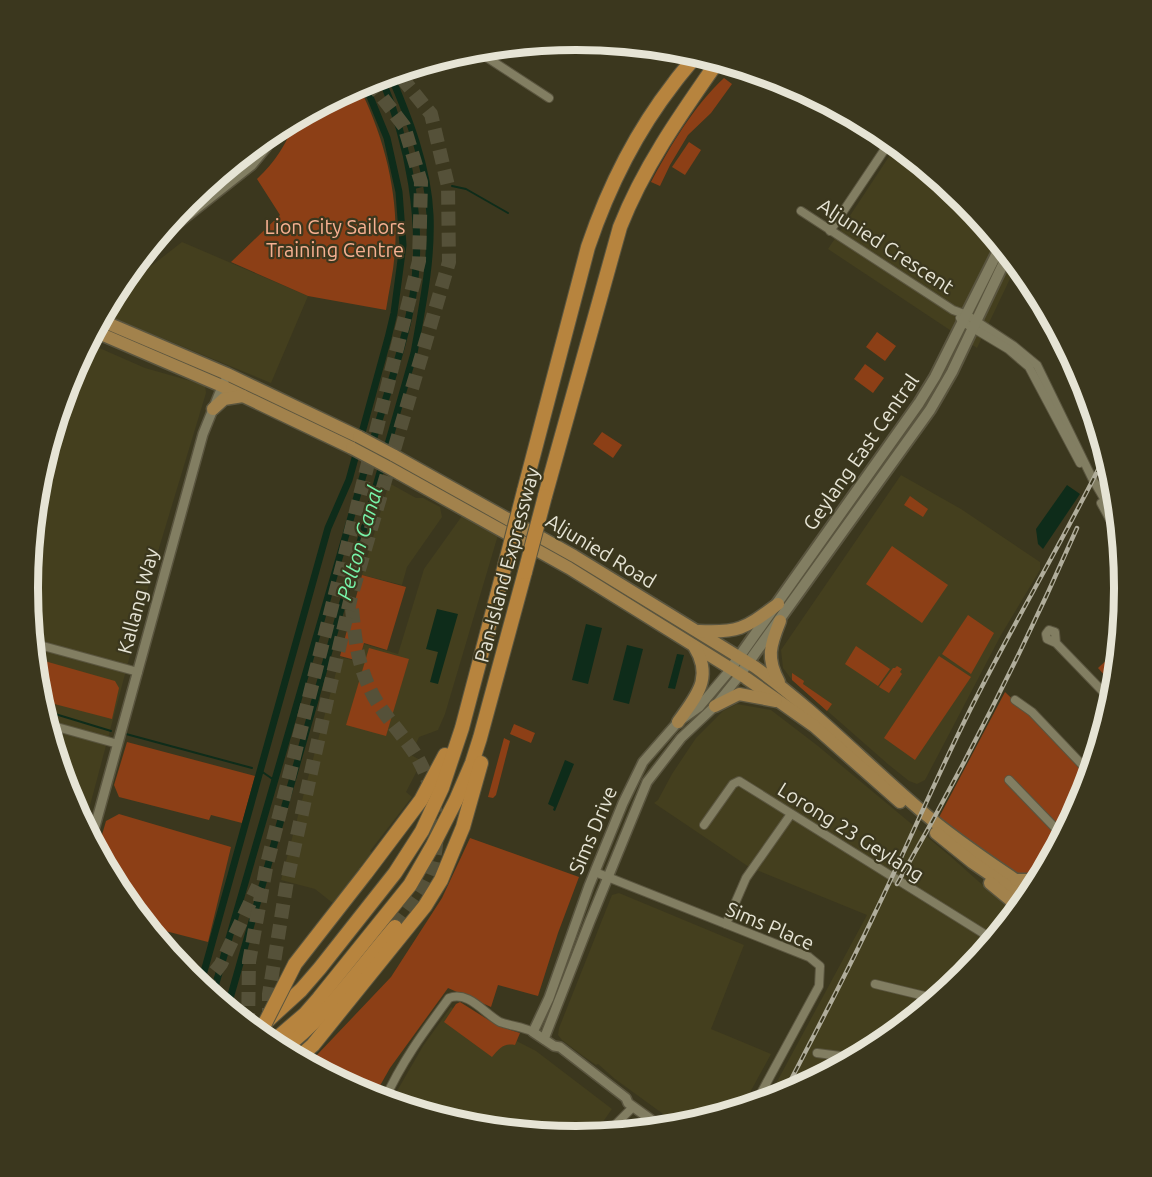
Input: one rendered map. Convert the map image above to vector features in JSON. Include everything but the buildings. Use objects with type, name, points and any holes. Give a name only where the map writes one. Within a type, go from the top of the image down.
[{"type":"highway","name":"Pan-Island Expressway","points":[[457,731],[454,723],[469,697],[588,247],[614,181],[639,134],[691,62]]},
{"type":"highway","name":"Pan-Island Expressway","points":[[278,1037],[305,1014],[319,998],[410,885],[456,800],[480,738],[620,227],[631,198],[675,122],[713,68]]},
{"type":"highway","points":[[263,1027],[295,964],[406,821],[430,784],[457,731]]},
{"type":"highway","points":[[261,1025],[285,1006],[310,979],[395,873],[422,831],[442,788],[457,731]]},
{"type":"highway","points":[[304,1053],[313,1045],[425,906],[441,880],[463,827],[484,751],[480,738]]},
{"type":"highway","points":[[289,1044],[325,1010],[395,927]]},
{"type":"highway","points":[[309,1056],[313,1045]]},
{"type":"main road","name":"Geylang East Central","points":[[735,672],[778,604],[919,403],[935,377],[997,253]]},
{"type":"main road","name":"Geylang East Central","points":[[743,660],[780,621],[930,410],[975,325],[1004,262]]},
{"type":"main road","name":"Aljunied Road","points":[[107,324],[355,442],[574,556],[698,632],[781,686],[931,819],[1025,886]]},
{"type":"main road","name":"Aljunied Road","points":[[102,334],[225,380],[244,396],[355,442]]},
{"type":"main road","points":[[213,409],[224,399],[244,396]]},
{"type":"main road","name":"Aljunied Road","points":[[390,460],[639,611],[675,636],[694,645],[783,703],[814,726],[923,823],[972,862],[1019,895]]},
{"type":"main road","points":[[698,632],[732,631],[743,628],[778,604]]},
{"type":"main road","points":[[780,621],[771,643],[770,655],[771,669],[781,686]]},
{"type":"main road","points":[[678,722],[699,691],[703,679],[702,661],[694,645]]},
{"type":"main road","points":[[715,706],[739,693],[783,703]]},
{"type":"main road","points":[[972,862],[986,879],[1013,902]]},
{"type":"main road","points":[[1016,880],[1029,880]]},
{"type":"street","points":[[492,57],[549,98]]},
{"type":"street","points":[[187,216],[252,165],[265,149]]},
{"type":"street","points":[[832,232],[888,150]]},
{"type":"street","name":"Aljunied Crescent","points":[[801,211],[975,325]]},
{"type":"street","points":[[975,325],[1014,346],[1037,364],[1092,478],[1108,505]]},
{"type":"street","points":[[975,325],[1029,367],[1110,519]]},
{"type":"street","name":"Kallang Way","points":[[94,829],[203,434],[225,380]]},
{"type":"street","points":[[1056,643],[1104,693]]},
{"type":"street","points":[[41,645],[138,672]]},
{"type":"street","name":"Sims Drive","points":[[544,1039],[647,782],[681,738],[715,706],[735,672]]},
{"type":"street","name":"Sims Drive","points":[[531,1031],[546,1005],[595,872],[623,803],[643,762],[678,722],[699,707],[735,672]]},
{"type":"street","points":[[1015,700],[1032,712],[1084,767]]},
{"type":"street","points":[[55,726],[120,737]]},
{"type":"street","points":[[1009,780],[1057,831]]},
{"type":"street","name":"Lorong 23 Geylang","points":[[704,825],[735,781],[739,781],[987,936]]},
{"type":"street","points":[[726,924],[746,878],[791,814]]},
{"type":"street","name":"Sims Place","points":[[595,872],[809,957],[820,966],[819,986],[761,1094]]},
{"type":"street","points":[[875,984],[927,997]]},
{"type":"street","points":[[388,1092],[411,1048],[449,998],[454,996],[465,998],[500,1022],[531,1031],[544,1039],[554,1046],[557,1052],[623,1102],[653,1121]]},
{"type":"street","points":[[817,1053],[843,1056]]},
{"type":"street","points":[[613,1126],[631,1105]]},
{"type":"shaded area","points":[[832,115],[904,161],[931,184],[981,233],[1012,274],[977,348],[828,249],[890,155]]},
{"type":"shaded area","points":[[182,242],[308,296],[271,383],[111,317],[137,277]]},
{"type":"shaded area","points":[[95,346],[145,368],[205,385],[206,393],[156,558],[87,815],[66,762],[48,694],[42,659],[38,588],[42,518],[56,449],[78,382]]},
{"type":"shaded area","points":[[901,475],[961,509],[1040,562],[1040,570],[1001,635],[925,780],[917,784],[909,781],[889,765],[792,680],[783,668],[781,650]]},
{"type":"shaded area","points":[[389,483],[416,498],[423,498],[440,507],[442,517],[407,567],[402,585],[362,575]]},
{"type":"shaded area","points":[[1067,485],[1080,494],[1043,549],[1038,544],[1036,529]]},
{"type":"shaded area","points":[[462,516],[498,535],[445,714],[438,730],[419,737],[411,755],[422,761],[406,792],[412,797],[370,851],[373,854],[334,904],[315,889],[281,880],[340,657],[359,662],[364,644],[398,654],[424,569]]},
{"type":"shaded area","points":[[437,609],[458,614],[438,684],[430,682],[438,652],[426,649]]},
{"type":"shaded area","points":[[586,624],[602,628],[588,684],[572,680]]},
{"type":"shaded area","points":[[627,645],[643,649],[629,704],[613,700]]},
{"type":"shaded area","points":[[677,654],[684,655],[675,689],[668,688]]},
{"type":"shaded area","points":[[737,704],[771,710],[818,746],[950,856],[1008,910],[981,944],[957,969],[904,1016],[845,1055],[773,1089],[867,915],[749,867],[654,803],[696,738],[723,711]]},
{"type":"shaded area","points":[[565,760],[574,764],[555,811],[554,807],[548,804]]},
{"type":"shaded area","points":[[619,893],[744,945],[711,1029],[771,1054],[747,1099],[715,1109],[670,1119],[558,1035],[612,895]]},
{"type":"shaded area","points":[[451,1007],[536,1051],[612,1109],[600,1126],[541,1126],[471,1117],[395,1095],[423,1046]]},
{"type":"green space","points":[[724,78],[732,84],[711,113],[688,135],[660,186],[651,182],[675,140],[702,101]]},
{"type":"green space","name":"Lion City Sailors Training Centre","points":[[363,95],[382,144],[395,208],[393,272],[386,310],[308,296],[231,262],[280,215],[257,179],[270,165],[290,132],[307,122]]},
{"type":"green space","points":[[689,142],[701,150],[685,175],[672,167]]},
{"type":"green space","points":[[877,332],[896,346],[885,361],[866,347]]},
{"type":"green space","points":[[865,364],[884,378],[873,393],[854,379]]},
{"type":"green space","points":[[602,432],[622,445],[613,458],[593,444]]},
{"type":"green space","points":[[910,496],[928,509],[923,517],[904,505]]},
{"type":"green space","points":[[892,546],[948,585],[922,623],[866,584]]},
{"type":"green space","points":[[362,575],[406,587],[387,650],[364,643],[359,661],[340,656]]},
{"type":"green space","points":[[968,615],[994,633],[971,674],[942,654]]},
{"type":"green space","points":[[856,646],[890,669],[878,686],[845,664]]},
{"type":"green space","points":[[369,648],[409,659],[386,736],[346,725]]},
{"type":"green space","points":[[939,656],[971,677],[915,760],[884,738]]},
{"type":"green space","points":[[1110,657],[1107,678],[1098,668]]},
{"type":"green space","points":[[42,660],[115,681],[119,688],[112,719],[50,703]]},
{"type":"green space","points":[[897,666],[902,669],[900,672],[902,674],[889,693],[879,687]]},
{"type":"green space","points":[[792,673],[804,681],[803,684],[832,704],[827,711],[792,680]]},
{"type":"green space","points":[[1005,692],[1084,767],[1059,827],[1025,886],[936,823]]},
{"type":"green space","points":[[514,724],[535,733],[531,743],[510,734]]},
{"type":"green space","points":[[504,738],[510,741],[496,795],[493,798],[488,797]]},
{"type":"green space","points":[[127,742],[255,776],[242,823],[211,815],[209,820],[119,797],[114,785]]},
{"type":"green space","points":[[119,814],[231,847],[208,942],[160,930],[128,888],[100,840],[106,821]]},
{"type":"green space","points":[[470,838],[579,877],[538,996],[498,985],[491,1007],[448,988],[390,1068],[378,1089],[315,1059],[391,977],[442,898]]},
{"type":"green space","points":[[460,1002],[498,1026],[520,1033],[515,1045],[502,1047],[492,1057],[444,1022],[456,1004]]},
{"type":"waterway","name":"Pelton Canal","points":[[229,1000],[414,353],[426,284],[430,215],[426,179],[416,143],[393,82]]},
{"type":"waterway","name":"Pelton Canal","points":[[372,444],[405,332],[413,295],[417,240],[412,184],[399,129],[384,86]]},
{"type":"waterway","name":"Pelton Canal","points":[[203,976],[328,528],[349,480],[394,313],[403,245],[399,192],[387,138],[368,92]]},
{"type":"waterway","points":[[411,189],[425,185]]},
{"type":"waterway","points":[[452,186],[466,189],[508,213]]},
{"type":"waterway","name":"Pelton Canal","points":[[215,987],[369,455]]},
{"type":"waterway","points":[[53,713],[111,731]]},
{"type":"waterway","points":[[126,734],[252,768]]},
{"type":"waterway","points":[[261,771],[274,780]]},
{"type":"tunnel","points":[[269,1030],[269,994],[287,881],[351,597],[449,262],[448,186],[431,114],[403,79]]},
{"type":"tunnel","points":[[248,1016],[249,962],[266,868],[419,261],[421,182],[404,126],[376,89]]},
{"type":"tunnel","points":[[352,609],[357,650],[366,679],[374,698],[417,757],[430,787],[434,804],[437,838],[431,870],[421,890],[395,927]]},
{"type":"tunnel","points":[[208,981],[221,964],[258,886]]},
{"type":"railway","points":[[790,1082],[863,938],[970,710],[1100,466]]},
{"type":"railway","points":[[897,884],[992,708],[1077,528]]}]
